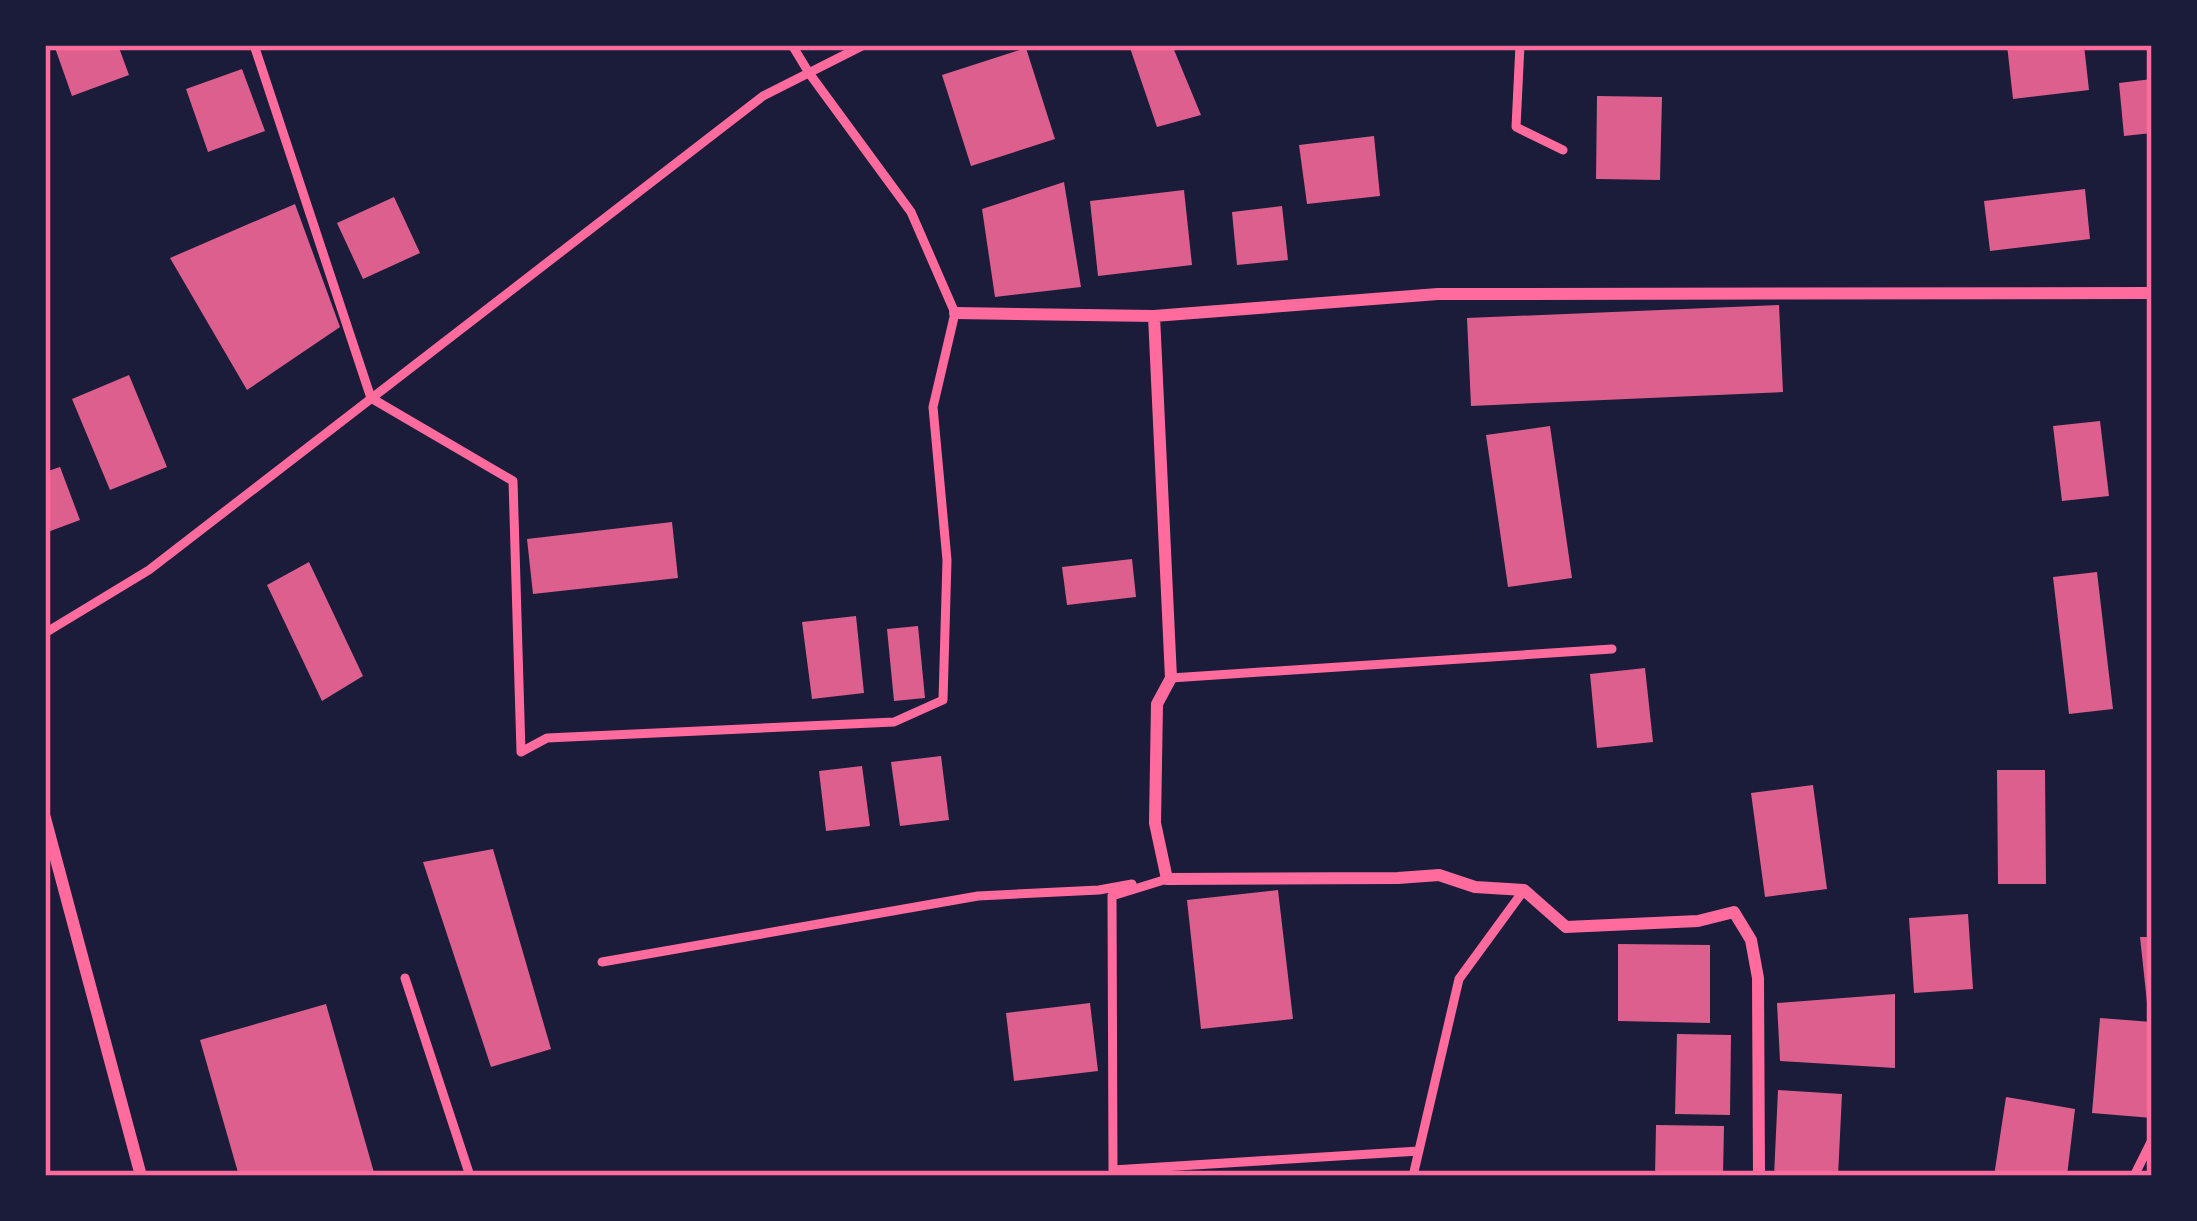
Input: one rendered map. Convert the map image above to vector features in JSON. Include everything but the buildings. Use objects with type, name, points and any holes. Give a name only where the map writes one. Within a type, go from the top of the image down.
[{"type":"street","points":[[955,314],[1154,316],[1438,294],[2152,293]]},
{"type":"street","points":[[1154,316],[1171,678],[1156,704],[1155,823],[1167,878],[1439,875],[1475,887],[1523,890],[1566,927],[1698,921],[1734,912],[1750,940],[1758,978],[1759,1176]]},
{"type":"street","points":[[45,818],[140,1176]]},
{"type":"lane","points":[[254,45],[371,398],[513,482],[521,752],[547,738],[894,722],[944,700],[947,560],[933,406],[955,314],[911,212],[792,45]]},
{"type":"lane","points":[[45,633],[149,569],[763,96],[864,45]]},
{"type":"lane","points":[[1520,45],[1516,127],[1564,150]]},
{"type":"lane","points":[[1171,678],[1612,649]]},
{"type":"lane","points":[[602,962],[978,896],[1099,890],[1167,878]]},
{"type":"lane","points":[[1167,878],[1112,896],[1112,1173],[1419,1150]]},
{"type":"lane","points":[[1413,1176],[1459,979],[1523,890]]},
{"type":"lane","points":[[405,978],[470,1176]]},
{"type":"lane","points":[[2134,1176],[2152,1140]]}]
